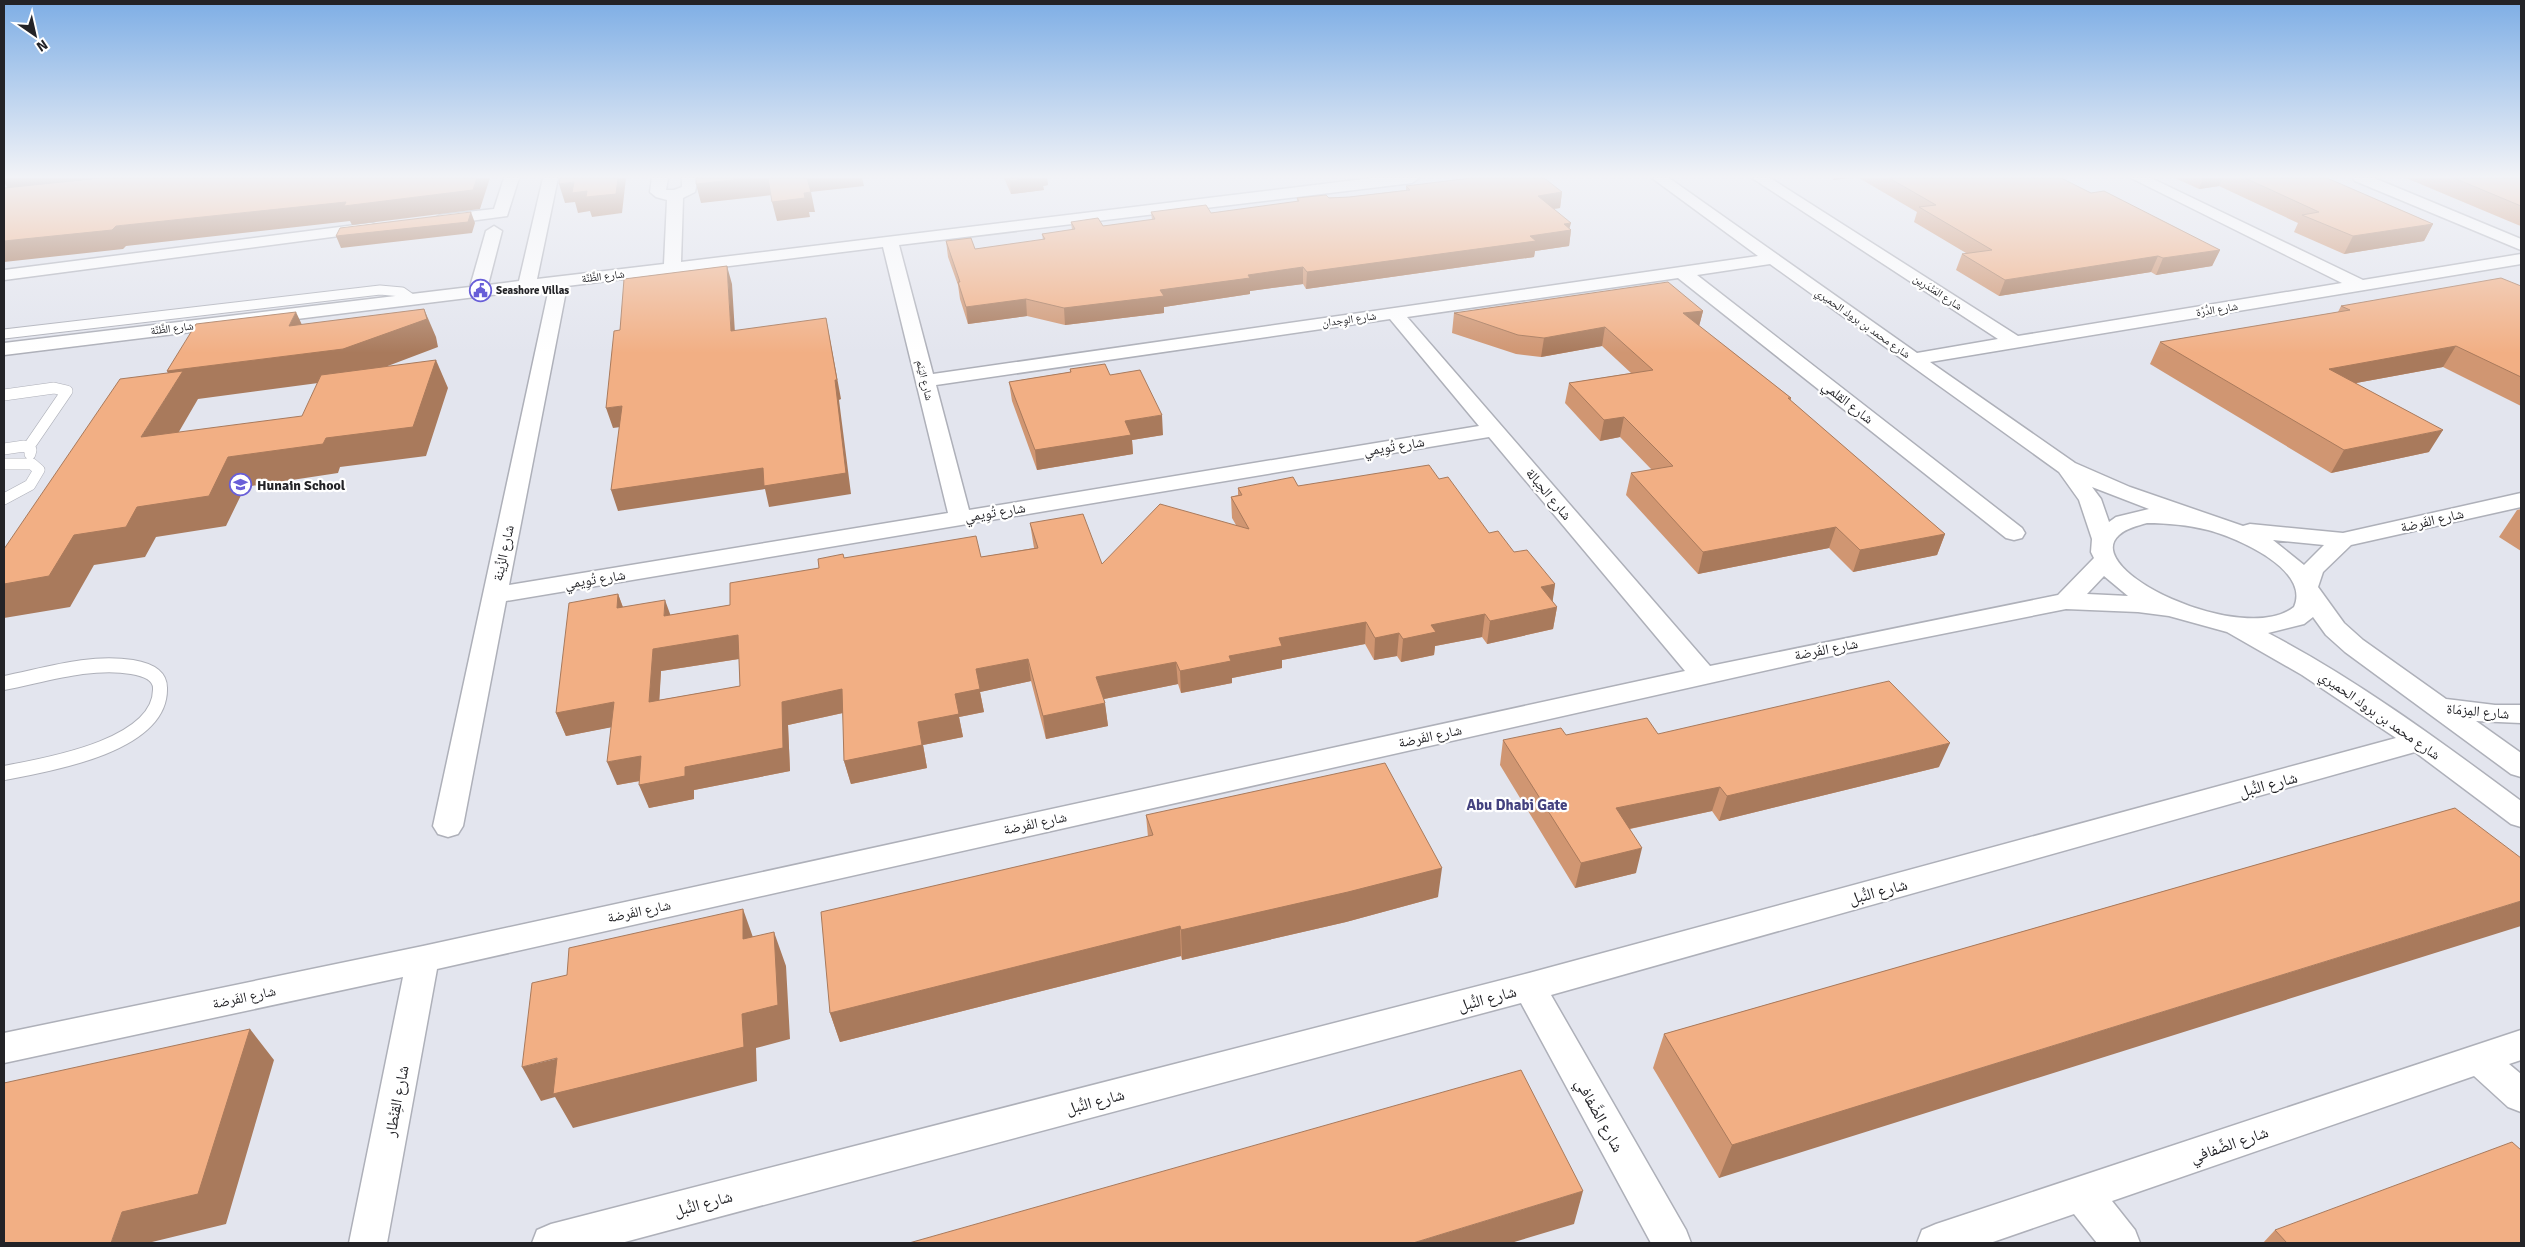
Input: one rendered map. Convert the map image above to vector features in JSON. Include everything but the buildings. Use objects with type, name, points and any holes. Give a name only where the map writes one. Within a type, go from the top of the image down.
[{"type":"street","points":[[4,274],[310,236]]},
{"type":"street","points":[[478,291],[493,236]]},
{"type":"street","points":[[527,285],[538,236]]},
{"type":"street","points":[[672,268],[673,236]]},
{"type":"street","name":"شارع الظَّنَّة","points":[[4,349],[931,236]]},
{"type":"street","name":"شارع محمد بن بروك الحميري","points":[[1740,236],[2067,468],[2122,492],[2217,525]]},
{"type":"street","name":"شارع المَنْدَرِين","points":[[1850,236],[2015,342]]},
{"type":"street","points":[[2259,236],[2360,285]]},
{"type":"street","points":[[2500,236],[2521,245]]},
{"type":"street","name":"شارع اليَنَم","points":[[890,241],[960,518]]},
{"type":"street","name":"شارع الوِجدان","points":[[925,380],[1772,259]]},
{"type":"street","name":"شارع الدُّرَّة","points":[[1913,359],[2521,259]]},
{"type":"street","name":"شارع القلمي","points":[[1682,272],[2014,533]]},
{"type":"street","name":"شارع الزِّينة","points":[[448,826],[559,281]]},
{"type":"street","name":"شارع الحِبالة","points":[[1394,313],[1704,675]]},
{"type":"street","name":"شارع تُوِيمي","points":[[495,595],[1494,430]]},
{"type":"street","name":"شارع محمد بن بروك الحميري","points":[[2067,468],[2090,499],[2109,566],[2124,581],[2145,596],[2172,609]]},
{"type":"street","name":"شارع الفَرضة","points":[[2217,525],[2280,535],[2343,540],[2521,500]]},
{"type":"street","points":[[2066,601],[2096,571],[2111,527],[2126,520],[2146,516],[2171,516],[2217,525],[2252,538],[2276,552],[2294,566],[2306,582],[2309,591],[2330,623],[2354,646],[2521,767]]},
{"type":"street","points":[[2172,609],[2201,619],[2231,625],[2257,626],[2280,624],[2296,618],[2307,608],[2312,570],[2343,540]]},
{"type":"street","name":"شارع الفَرضة","points":[[4,1048],[423,959],[1704,675],[2066,601],[2138,604],[2172,609]]},
{"type":"street","name":"شارع محمد بن بروك الحميري","points":[[2231,625],[2326,676],[2420,741],[2521,816]]},
{"type":"street","name":"شارع المِزمَاة","points":[[2436,707],[2495,714],[2521,714]]},
{"type":"street","name":"شارع النُّبل","points":[[551,1243],[1529,987],[2420,741]]},
{"type":"street","name":"شارع القِنْطار","points":[[368,1243],[423,959]]},
{"type":"street","name":"شارع الضَّفافي","points":[[1529,987],[1672,1243]]},
{"type":"street","name":"شارع الضَّفافي","points":[[1936,1243],[2521,1045]]},
{"type":"street","points":[[2479,1059],[2521,1096]]},
{"type":"street","points":[[2082,1194],[2121,1243]]},
{"type":"lane","points":[[4,334],[380,290],[402,292],[412,299]]},
{"type":"lane","points":[[4,395],[54,388],[67,391],[28,448]]},
{"type":"lane","points":[[4,448],[28,448]]},
{"type":"lane","points":[[24,462],[31,453],[28,448]]},
{"type":"lane","points":[[4,464],[24,462],[36,466],[39,470],[38,475],[27,487],[4,499]]},
{"type":"lane","points":[[4,683],[88,668],[125,666],[150,673],[159,681],[162,692],[154,713],[128,734],[110,744],[69,760],[4,773]]},
{"type":"place","name":"Seashore Villas","points":[[480,290]]},
{"type":"place","name":"Hunain School","points":[[241,485]]},
{"type":"district","name":"Abu Dhabi Gate","points":[[1517,805]]}]
